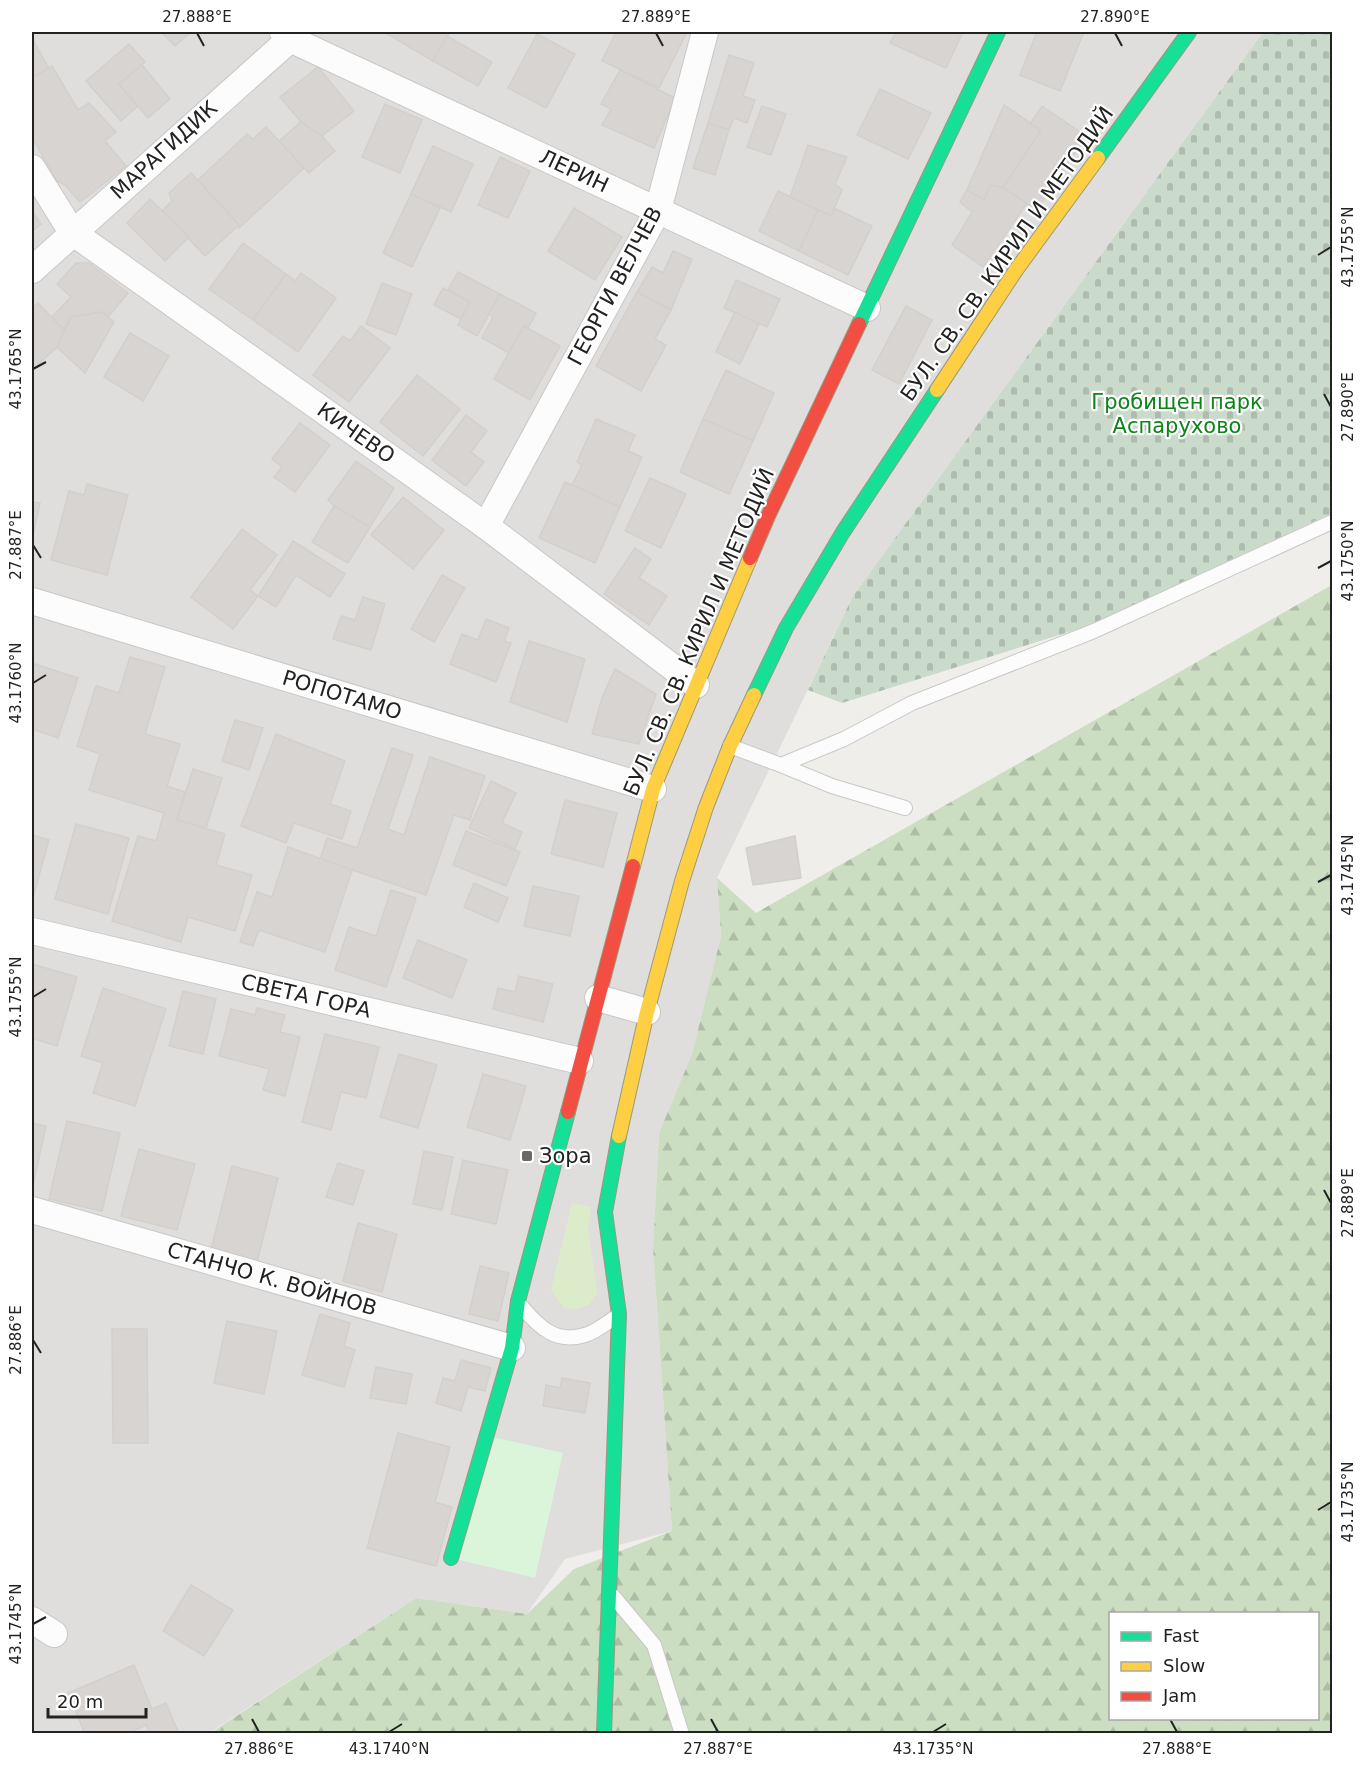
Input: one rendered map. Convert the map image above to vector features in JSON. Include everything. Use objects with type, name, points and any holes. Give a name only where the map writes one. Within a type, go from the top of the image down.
[{"type":"main road","name":"БУЛ. СВ. СВ. КИРИЛ И МЕТОДИЙ","points":[[451,1558],[512,1348],[518,1301],[653,789],[768,516],[998,32]]},
{"type":"main road","name":"БУЛ. СВ. СВ. КИРИЛ И МЕТОДИЙ","points":[[604,1734],[619,1314],[605,1212],[620,1129],[647,1012],[699,828],[730,746],[786,627],[843,532],[1016,270],[1189,32]]},
{"type":"street","name":"ГЕОРГИ ВЕЛЧЕВ","points":[[486,526],[658,210],[705,32]]},
{"type":"street","name":"ЛЕРИН","points":[[290,34],[867,308]]},
{"type":"street","name":"МАРАГИДИК","points":[[32,270],[290,34]]},
{"type":"street","name":"КИЧЕВО","points":[[32,168],[72,232],[486,526],[696,686]]},
{"type":"street","name":"РОПОТАМО","points":[[32,601],[653,789]]},
{"type":"street","name":"СВЕТА ГОРА","points":[[32,931],[580,1061]]},
{"type":"street","points":[[598,998],[647,1012]]},
{"type":"street","name":"СТАНЧО К. ВОЙНОВ","points":[[32,1210],[512,1348]]},
{"type":"street","points":[[32,1620],[54,1634]]},
{"type":"lane","points":[[780,765],[844,739],[912,702],[1094,632],[1332,522]]},
{"type":"lane","points":[[730,746],[832,786],[905,808]]},
{"type":"lane","points":[[518,1301],[536,1324],[558,1337],[586,1335],[619,1314]]},
{"type":"lane","points":[[608,1590],[654,1646],[681,1734]]},
{"type":"shaded area","points":[[32,32],[1263,32],[853,596],[717,878],[721,936],[692,1054],[659,1133],[653,1248],[672,1531],[565,1559],[527,1614],[416,1598],[209,1733],[32,1734]]},
{"type":"green space","name":"Гробищен парк Аспарухово","points":[[1263,32],[1332,32],[1332,513],[1088,626],[842,703],[808,690],[853,596]]},
{"type":"green space","points":[[1332,585],[1332,1733],[209,1734],[416,1598],[527,1614],[574,1569],[672,1531],[653,1248],[659,1133],[692,1054],[721,936],[717,878],[756,913]]},
{"type":"green space","points":[[572,1203],[591,1207],[588,1228],[597,1293],[589,1305],[576,1309],[564,1308],[551,1290]]},
{"type":"green space","points":[[488,1436],[563,1453],[535,1578],[451,1558]]},
{"type":"building","points":[[161,32],[191,32],[175,46]]},
{"type":"building","points":[[384,32],[450,32],[433,61]]},
{"type":"building","points":[[616,32],[687,32],[659,88],[602,61]]},
{"type":"building","points":[[896,32],[963,32],[946,68],[890,43]]},
{"type":"building","points":[[1037,32],[1084,32],[1060,91],[1020,75]]},
{"type":"building","points":[[537,34],[575,54],[546,108],[508,88]]},
{"type":"building","points":[[447,36],[492,62],[478,86],[433,61]]},
{"type":"building","points":[[32,38],[49,69],[32,78]]},
{"type":"building","points":[[129,44],[145,62],[119,84],[138,106],[121,121],[86,81]]},
{"type":"building","points":[[729,55],[754,63],[743,96],[755,100],[747,123],[734,118],[729,130],[708,123]]},
{"type":"building","points":[[142,65],[170,99],[148,118],[119,84]]},
{"type":"building","points":[[52,66],[78,110],[89,103],[116,132],[105,141],[126,166],[80,202],[65,185],[57,181],[32,137],[32,78]]},
{"type":"building","points":[[318,67],[354,111],[322,136],[301,122],[280,97]]},
{"type":"building","points":[[620,70],[675,98],[654,148],[602,125],[611,109],[601,104]]},
{"type":"building","points":[[880,89],[931,113],[908,159],[857,135]]},
{"type":"building","points":[[385,104],[422,120],[400,173],[362,157]]},
{"type":"building","points":[[1004,105],[1041,130],[1003,188],[991,185],[984,200],[967,190]]},
{"type":"building","points":[[762,106],[786,114],[771,155],[747,147]]},
{"type":"building","points":[[1042,106],[1086,136],[1037,210],[1003,188],[1041,130],[1030,124]]},
{"type":"building","points":[[301,122],[322,136],[335,151],[309,173],[279,141]]},
{"type":"building","points":[[708,123],[729,130],[715,175],[693,168]]},
{"type":"building","points":[[266,127],[304,168],[239,228],[239,225],[198,180],[247,134],[253,139]]},
{"type":"building","points":[[808,145],[847,157],[835,184],[842,190],[831,216],[790,197]]},
{"type":"building","points":[[433,146],[473,164],[451,212],[411,194]]},
{"type":"building","points":[[500,157],[530,171],[508,218],[478,205]]},
{"type":"building","points":[[191,173],[239,225],[205,256],[162,211],[172,201],[169,193]]},
{"type":"building","points":[[991,185],[1003,188],[1027,203],[983,267],[952,245],[972,212],[960,202],[967,190],[984,200]]},
{"type":"building","points":[[778,191],[818,210],[799,251],[759,231]]},
{"type":"building","points":[[411,194],[440,208],[412,267],[383,253]]},
{"type":"building","points":[[150,199],[189,237],[165,261],[127,223]]},
{"type":"building","points":[[574,208],[622,237],[595,280],[548,251]]},
{"type":"building","points":[[834,208],[872,226],[848,275],[799,251],[818,210],[831,216]]},
{"type":"building","points":[[32,211],[41,224],[32,231]]},
{"type":"building","points":[[243,243],[286,274],[253,320],[209,289]]},
{"type":"building","points":[[673,251],[692,259],[671,310],[637,292],[652,267],[663,273]]},
{"type":"building","points":[[76,263],[89,263],[128,293],[108,317],[102,312],[71,317],[64,330],[52,317],[71,297],[57,284]]},
{"type":"building","points":[[458,272],[500,294],[477,336],[458,325],[470,302],[448,290]]},
{"type":"building","points":[[301,273],[336,298],[298,352],[253,320],[286,274],[295,281]]},
{"type":"building","points":[[736,280],[780,299],[767,327],[724,308]]},
{"type":"building","points":[[382,283],[412,294],[396,335],[366,324]]},
{"type":"building","points":[[443,288],[470,302],[461,319],[434,305]]},
{"type":"building","points":[[637,292],[671,310],[655,339],[666,345],[641,391],[596,366]]},
{"type":"building","points":[[500,294],[536,313],[528,328],[524,326],[509,353],[482,338],[493,317],[489,314]]},
{"type":"building","points":[[38,303],[64,330],[57,347],[33,369],[32,309]]},
{"type":"building","points":[[906,306],[932,320],[899,384],[872,370]]},
{"type":"building","points":[[102,312],[114,322],[85,373],[57,347],[71,317]]},
{"type":"building","points":[[735,312],[759,324],[740,364],[716,352]]},
{"type":"building","points":[[361,326],[390,348],[349,402],[313,375],[343,336],[350,341]]},
{"type":"building","points":[[524,326],[560,346],[530,400],[494,379]]},
{"type":"building","points":[[130,333],[169,356],[143,401],[104,377]]},
{"type":"building","points":[[726,370],[774,393],[753,441],[703,419]]},
{"type":"building","points":[[417,375],[460,409],[423,456],[380,422]]},
{"type":"building","points":[[466,415],[487,431],[471,452],[484,462],[466,486],[432,460]]},
{"type":"building","points":[[596,419],[635,435],[628,451],[642,457],[620,507],[572,485],[582,465],[577,462]]},
{"type":"building","points":[[703,419],[753,441],[729,494],[680,472]]},
{"type":"building","points":[[300,423],[330,445],[295,492],[274,477],[282,467],[272,459]]},
{"type":"building","points":[[356,461],[394,488],[370,527],[334,506],[328,500]]},
{"type":"building","points":[[650,478],[686,494],[661,548],[625,531]]},
{"type":"building","points":[[565,482],[620,507],[595,563],[539,538]]},
{"type":"building","points":[[87,484],[128,495],[107,575],[51,560],[69,491],[84,495]]},
{"type":"building","points":[[403,497],[444,530],[413,569],[371,535]]},
{"type":"building","points":[[32,502],[40,503],[32,540]]},
{"type":"building","points":[[334,506],[370,527],[348,563],[312,542]]},
{"type":"building","points":[[242,529],[277,555],[250,590],[258,596],[233,629],[191,597]]},
{"type":"building","points":[[293,541],[345,574],[330,597],[296,575],[276,607],[258,596]]},
{"type":"building","points":[[635,548],[651,559],[639,578],[667,596],[649,625],[604,594]]},
{"type":"building","points":[[442,575],[465,588],[434,642],[411,629]]},
{"type":"building","points":[[363,597],[385,604],[371,650],[333,639],[341,616],[355,620]]},
{"type":"building","points":[[486,619],[509,628],[504,641],[511,643],[496,682],[450,664],[462,634],[478,640]]},
{"type":"building","points":[[529,641],[585,659],[567,722],[510,702]]},
{"type":"building","points":[[130,657],[165,667],[145,734],[180,744],[167,786],[185,792],[177,820],[225,834],[216,865],[252,875],[235,931],[188,917],[181,942],[112,921],[138,836],[156,841],[164,813],[89,790],[100,754],[77,746],[96,686],[119,693]]},
{"type":"building","points":[[32,663],[78,678],[58,738],[32,729]]},
{"type":"building","points":[[615,669],[656,694],[639,744],[592,734],[602,698]]},
{"type":"building","points":[[235,720],[263,728],[249,770],[222,761]]},
{"type":"building","points":[[276,734],[345,761],[330,804],[351,811],[342,839],[294,823],[286,843],[241,826]]},
{"type":"building","points":[[392,748],[413,755],[388,829],[404,835],[430,757],[485,776],[470,820],[454,815],[426,895],[320,859],[327,838],[357,848]]},
{"type":"building","points":[[193,769],[222,778],[206,828],[177,820]]},
{"type":"building","points":[[491,781],[516,793],[502,823],[522,832],[515,849],[469,828]]},
{"type":"building","points":[[565,800],[617,813],[603,867],[551,854]]},
{"type":"building","points":[[76,824],[129,838],[108,914],[55,899]]},
{"type":"building","points":[[466,831],[520,852],[506,886],[453,865]]},
{"type":"building","points":[[32,835],[49,840],[32,901]]},
{"type":"building","points":[[795,836],[801,878],[753,885],[746,848]]},
{"type":"building","points":[[288,847],[352,870],[325,952],[259,930],[253,946],[240,942],[257,892],[272,897]]},
{"type":"building","points":[[474,883],[508,898],[498,922],[464,907]]},
{"type":"building","points":[[533,886],[579,896],[570,936],[524,926]]},
{"type":"building","points":[[391,890],[416,898],[386,987],[335,970],[349,927],[376,936]]},
{"type":"building","points":[[418,940],[467,960],[452,998],[403,978]]},
{"type":"building","points":[[32,964],[77,977],[57,1046],[32,1038]]},
{"type":"building","points":[[519,976],[553,984],[543,1022],[493,1009],[498,988],[515,992]]},
{"type":"building","points":[[103,988],[166,1009],[135,1106],[93,1093],[103,1063],[81,1056]]},
{"type":"building","points":[[183,991],[216,999],[203,1054],[169,1046]]},
{"type":"building","points":[[257,1008],[285,1015],[280,1032],[300,1037],[285,1096],[263,1090],[269,1069],[219,1056],[231,1009],[255,1015]]},
{"type":"building","points":[[325,1034],[379,1047],[366,1098],[341,1092],[331,1130],[302,1122]]},
{"type":"building","points":[[399,1054],[437,1065],[418,1128],[380,1117]]},
{"type":"building","points":[[483,1074],[526,1086],[510,1140],[467,1127]]},
{"type":"building","points":[[67,1121],[120,1133],[102,1211],[49,1199]]},
{"type":"building","points":[[32,1123],[46,1126],[32,1189]]},
{"type":"building","points":[[139,1149],[195,1164],[177,1230],[121,1216]]},
{"type":"building","points":[[424,1151],[453,1157],[442,1210],[413,1204]]},
{"type":"building","points":[[463,1160],[508,1170],[496,1224],[451,1214]]},
{"type":"building","points":[[338,1163],[364,1171],[353,1205],[326,1197]]},
{"type":"building","points":[[232,1166],[278,1178],[257,1262],[211,1250]]},
{"type":"building","points":[[358,1223],[397,1234],[382,1292],[343,1281]]},
{"type":"building","points":[[480,1266],[509,1273],[498,1321],[469,1314]]},
{"type":"building","points":[[320,1314],[350,1323],[344,1346],[355,1350],[344,1387],[302,1375]]},
{"type":"building","points":[[227,1321],[277,1331],[264,1394],[214,1383]]},
{"type":"building","points":[[112,1329],[147,1329],[148,1443],[113,1443]]},
{"type":"building","points":[[461,1360],[491,1368],[485,1391],[468,1387],[461,1411],[436,1403],[443,1378],[455,1381]]},
{"type":"building","points":[[376,1367],[412,1374],[406,1404],[370,1398]]},
{"type":"building","points":[[562,1378],[590,1383],[585,1413],[543,1406],[546,1385],[560,1388]]},
{"type":"building","points":[[398,1433],[450,1447],[435,1502],[452,1507],[436,1566],[367,1548]]},
{"type":"building","points":[[191,1585],[233,1610],[204,1656],[163,1631]]},
{"type":"building","points":[[134,1665],[152,1709],[166,1703],[179,1734],[150,1734],[146,1725],[126,1734],[85,1734],[68,1693]]},
{"type":"traffic: fast","points":[[859,324],[998,32]]},
{"type":"traffic: fast","points":[[1098,158],[1189,32]]},
{"type":"traffic: fast","points":[[754,695],[786,628],[843,532],[937,390]]},
{"type":"traffic: fast","points":[[451,1558],[512,1348],[518,1301],[568,1112]]},
{"type":"traffic: fast","points":[[604,1734],[619,1314],[605,1212],[619,1136]]},
{"type":"traffic: slow","points":[[937,390],[1016,270],[1098,158]]},
{"type":"traffic: slow","points":[[633,866],[653,789],[750,558]]},
{"type":"traffic: slow","points":[[619,1136],[647,1012],[682,881],[706,807],[730,746],[754,695]]},
{"type":"traffic: jam","points":[[750,558],[859,324]]},
{"type":"traffic: jam","points":[[568,1112],[633,866]]},
{"type":"place","name":"Зора","points":[[527,1156]]}]
